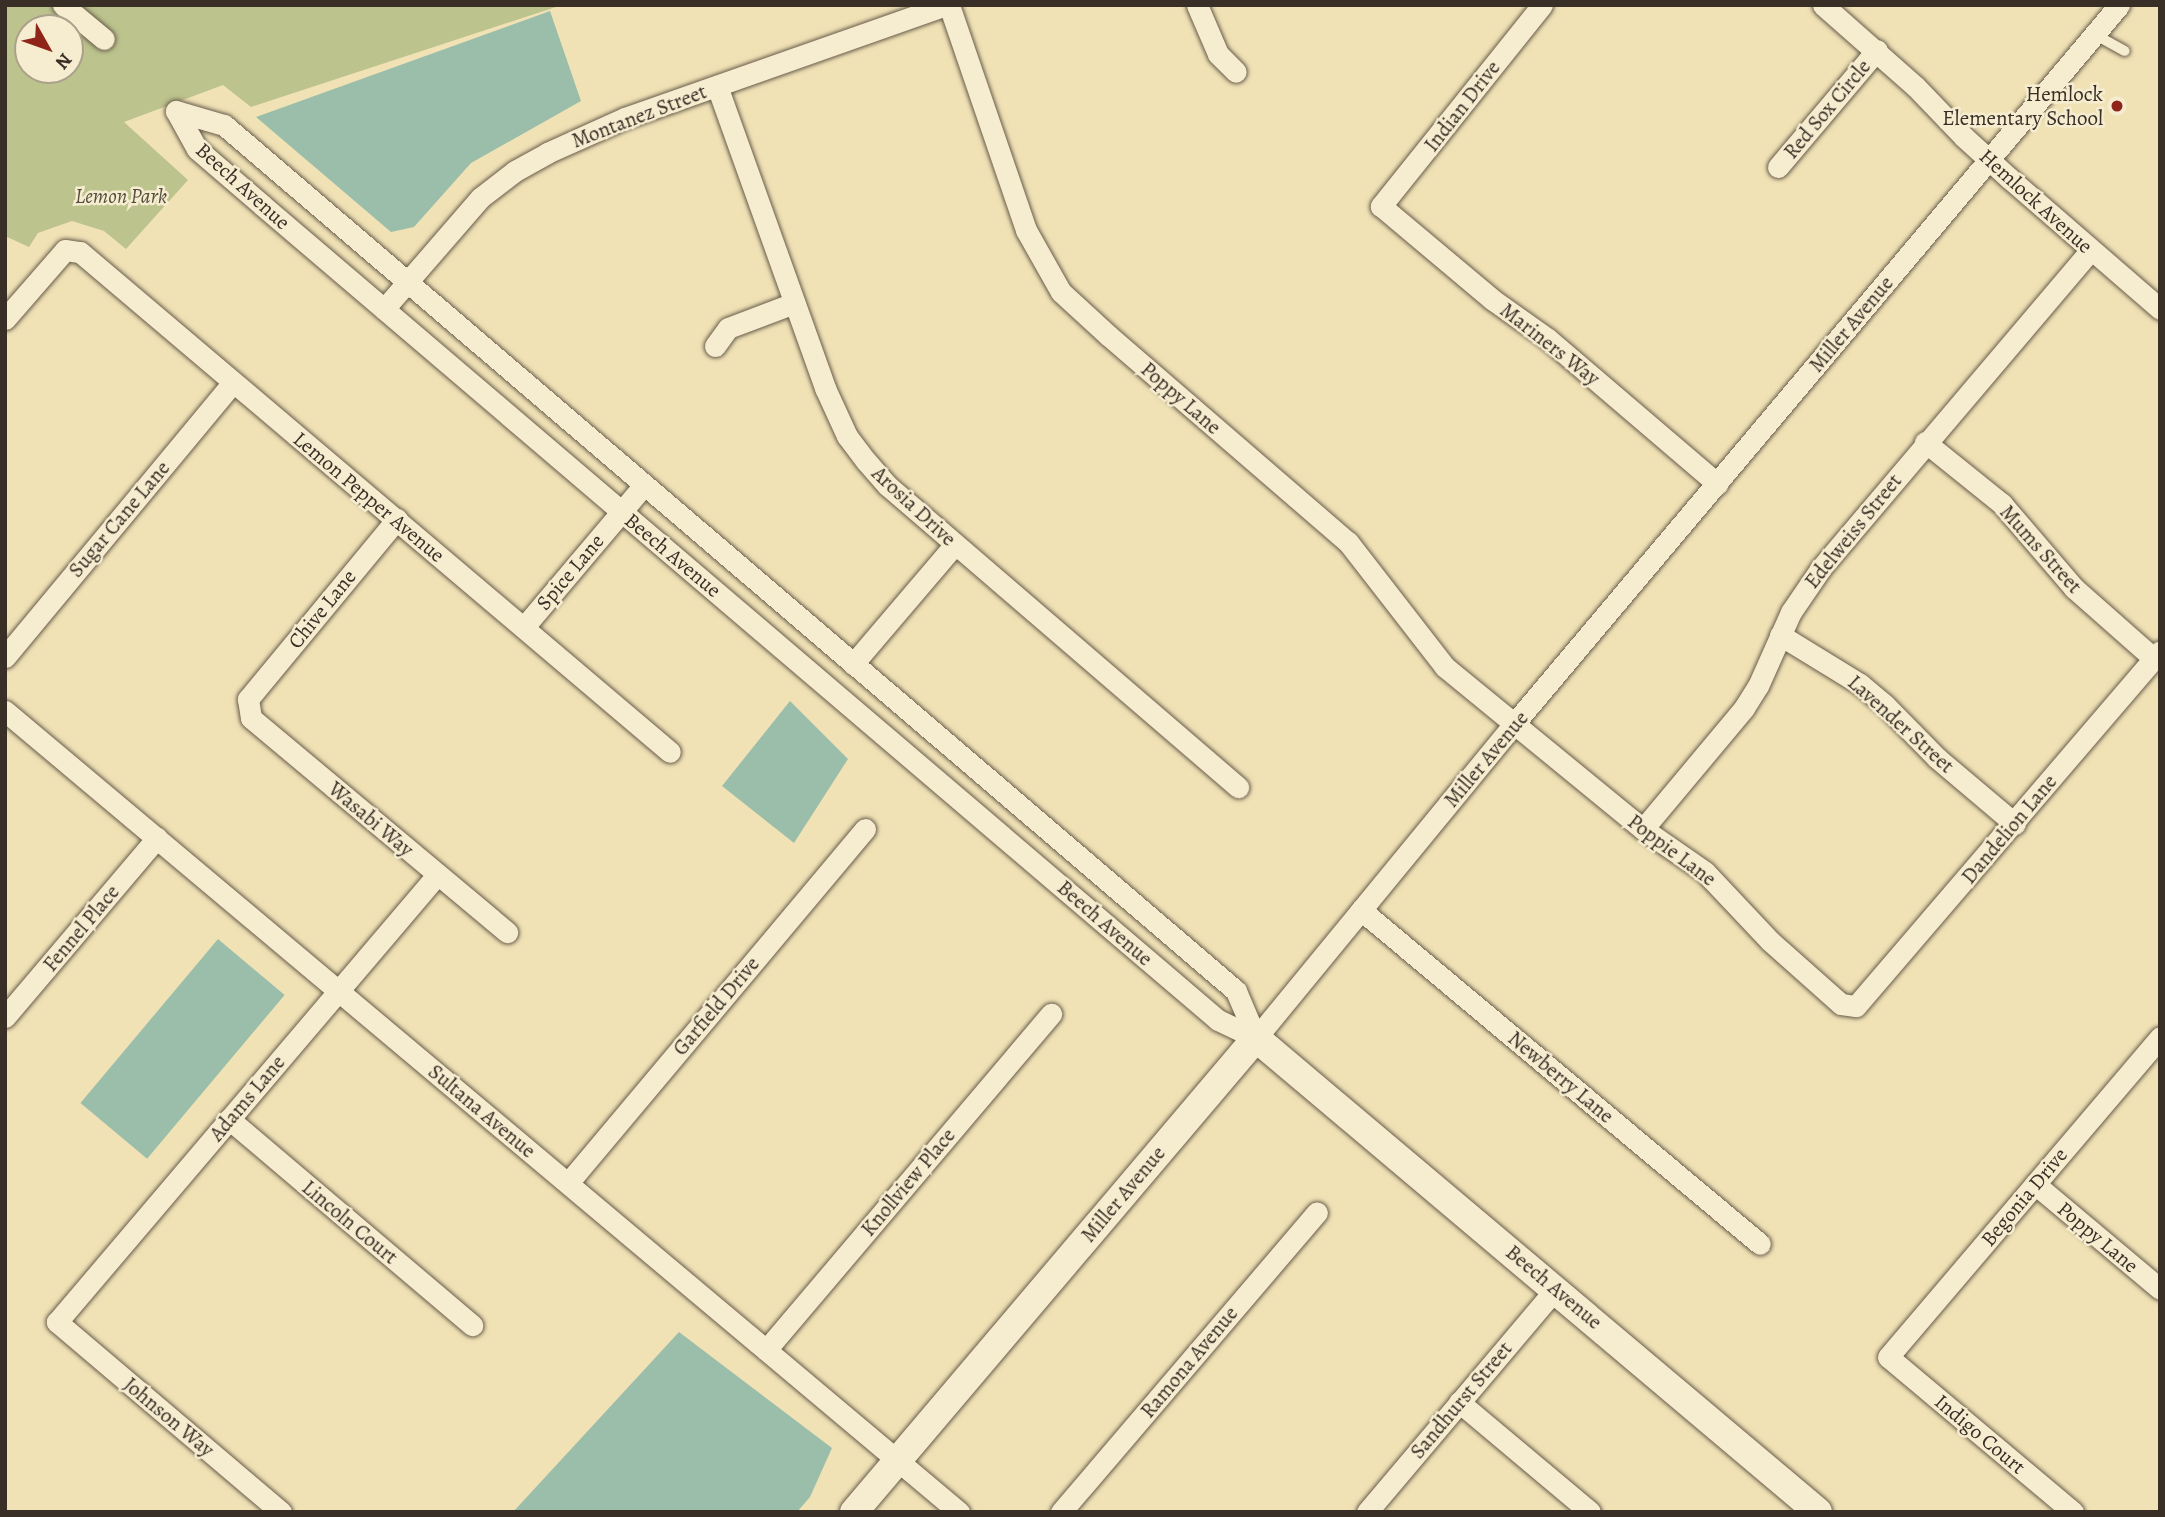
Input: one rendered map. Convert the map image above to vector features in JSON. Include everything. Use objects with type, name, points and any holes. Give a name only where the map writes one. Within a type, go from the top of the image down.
[{"type":"street","points":[[63,5],[104,39]]},
{"type":"street","name":"Montanez Street","points":[[384,309],[481,198],[515,171],[584,134],[948,5]]},
{"type":"street","name":"Poppy Lane","points":[[948,5],[1026,230],[1061,292],[1348,542],[1368,563],[1423,643],[1445,667],[1513,725]]},
{"type":"street","points":[[1197,5],[1218,54],[1236,72]]},
{"type":"street","name":"Indian Drive","points":[[1381,206],[1542,5]]},
{"type":"street","name":"Hemlock Avenue","points":[[1823,5],[1877,50],[1988,160],[2091,250],[2157,301]]},
{"type":"street","name":"Miller Avenue","points":[[854,1512],[1256,1038],[1513,725],[2119,5]]},
{"type":"street","name":"Red Sox Circle","points":[[1778,167],[1877,50]]},
{"type":"street","name":"Arosia Drive","points":[[717,86],[825,388],[848,436],[888,486],[1238,788]]},
{"type":"street","name":"Beech Avenue","points":[[1256,1038],[1236,991],[224,125],[176,111],[197,149],[384,309],[1218,1020],[1256,1038],[1556,1288],[1818,1512]]},
{"type":"street","name":"Mariners Way","points":[[1381,206],[1493,300],[1548,339],[1718,484]]},
{"type":"street","name":"Lemon Pepper Avenue","points":[[5,319],[65,250],[79,252],[670,752]]},
{"type":"street","name":"Edelweiss Street","points":[[1643,829],[1744,708],[1758,686],[1780,635],[1821,568],[2091,250]]},
{"type":"street","points":[[715,346],[728,328],[794,303]]},
{"type":"street","name":"Sugar Cane Lane","points":[[5,657],[233,382]]},
{"type":"street","name":"Mums Street","points":[[1926,442],[2002,504],[2074,588],[2157,654]]},
{"type":"street","name":"Spice Lane","points":[[524,627],[644,485]]},
{"type":"street","name":"Chive Lane","points":[[248,699],[397,519]]},
{"type":"street","points":[[853,664],[955,544]]},
{"type":"street","name":"Lavender Street","points":[[1780,635],[1860,684],[1885,705],[1937,758],[2015,824]]},
{"type":"street","name":"Dandelion Lane","points":[[1856,1006],[2015,824],[2157,654]]},
{"type":"street","name":"Wasabi Way","points":[[248,699],[251,718],[507,932]]},
{"type":"street","name":"Sultana Avenue","points":[[5,711],[959,1512]]},
{"type":"street","name":"Poppie Lane","points":[[1513,725],[1643,829],[1704,872],[1770,942],[1825,992],[1841,1004],[1856,1006]]},
{"type":"street","name":"Garfield Drive","points":[[568,1183],[865,829]]},
{"type":"street","name":"Fennel Place","points":[[5,1017],[157,838]]},
{"type":"street","name":"Adams Lane","points":[[57,1322],[437,875]]},
{"type":"street","name":"Newberry Lane","points":[[1361,910],[1760,1244]]},
{"type":"street","name":"Knollview Place","points":[[766,1350],[1051,1014]]},
{"type":"street","name":"Begonia Drive","points":[[1888,1357],[2160,1037]]},
{"type":"street","name":"Lincoln Court","points":[[229,1119],[472,1325]]},
{"type":"street","name":"Poppy Lane","points":[[2035,1184],[2160,1289]]},
{"type":"street","name":"Ramona Avenue","points":[[1061,1512],[1317,1212]]},
{"type":"street","name":"Sandhurst Street","points":[[1367,1512],[1556,1288]]},
{"type":"street","name":"Johnson Way","points":[[57,1322],[281,1512]]},
{"type":"street","name":"Indigo Court","points":[[1888,1357],[2073,1512]]},
{"type":"street","points":[[1459,1402],[1590,1512]]},
{"type":"lane","points":[[2094,34],[2125,51]]},
{"type":"green space","name":"Lemon Park","points":[[5,5],[562,5],[251,107],[223,85],[124,122],[188,180],[126,249],[104,231],[72,221],[38,233],[29,247],[5,236]]},
{"type":"shaded area","points":[[550,11],[581,101],[471,163],[414,227],[391,232],[256,117]]},
{"type":"shaded area","points":[[790,701],[848,759],[794,843],[722,786]]},
{"type":"shaded area","points":[[218,939],[285,995],[147,1159],[80,1103]]},
{"type":"shaded area","points":[[679,1332],[832,1448],[810,1497],[797,1512],[513,1512]]},
{"type":"place","name":"Hemlock Elementary School","points":[[2117,106]]}]
